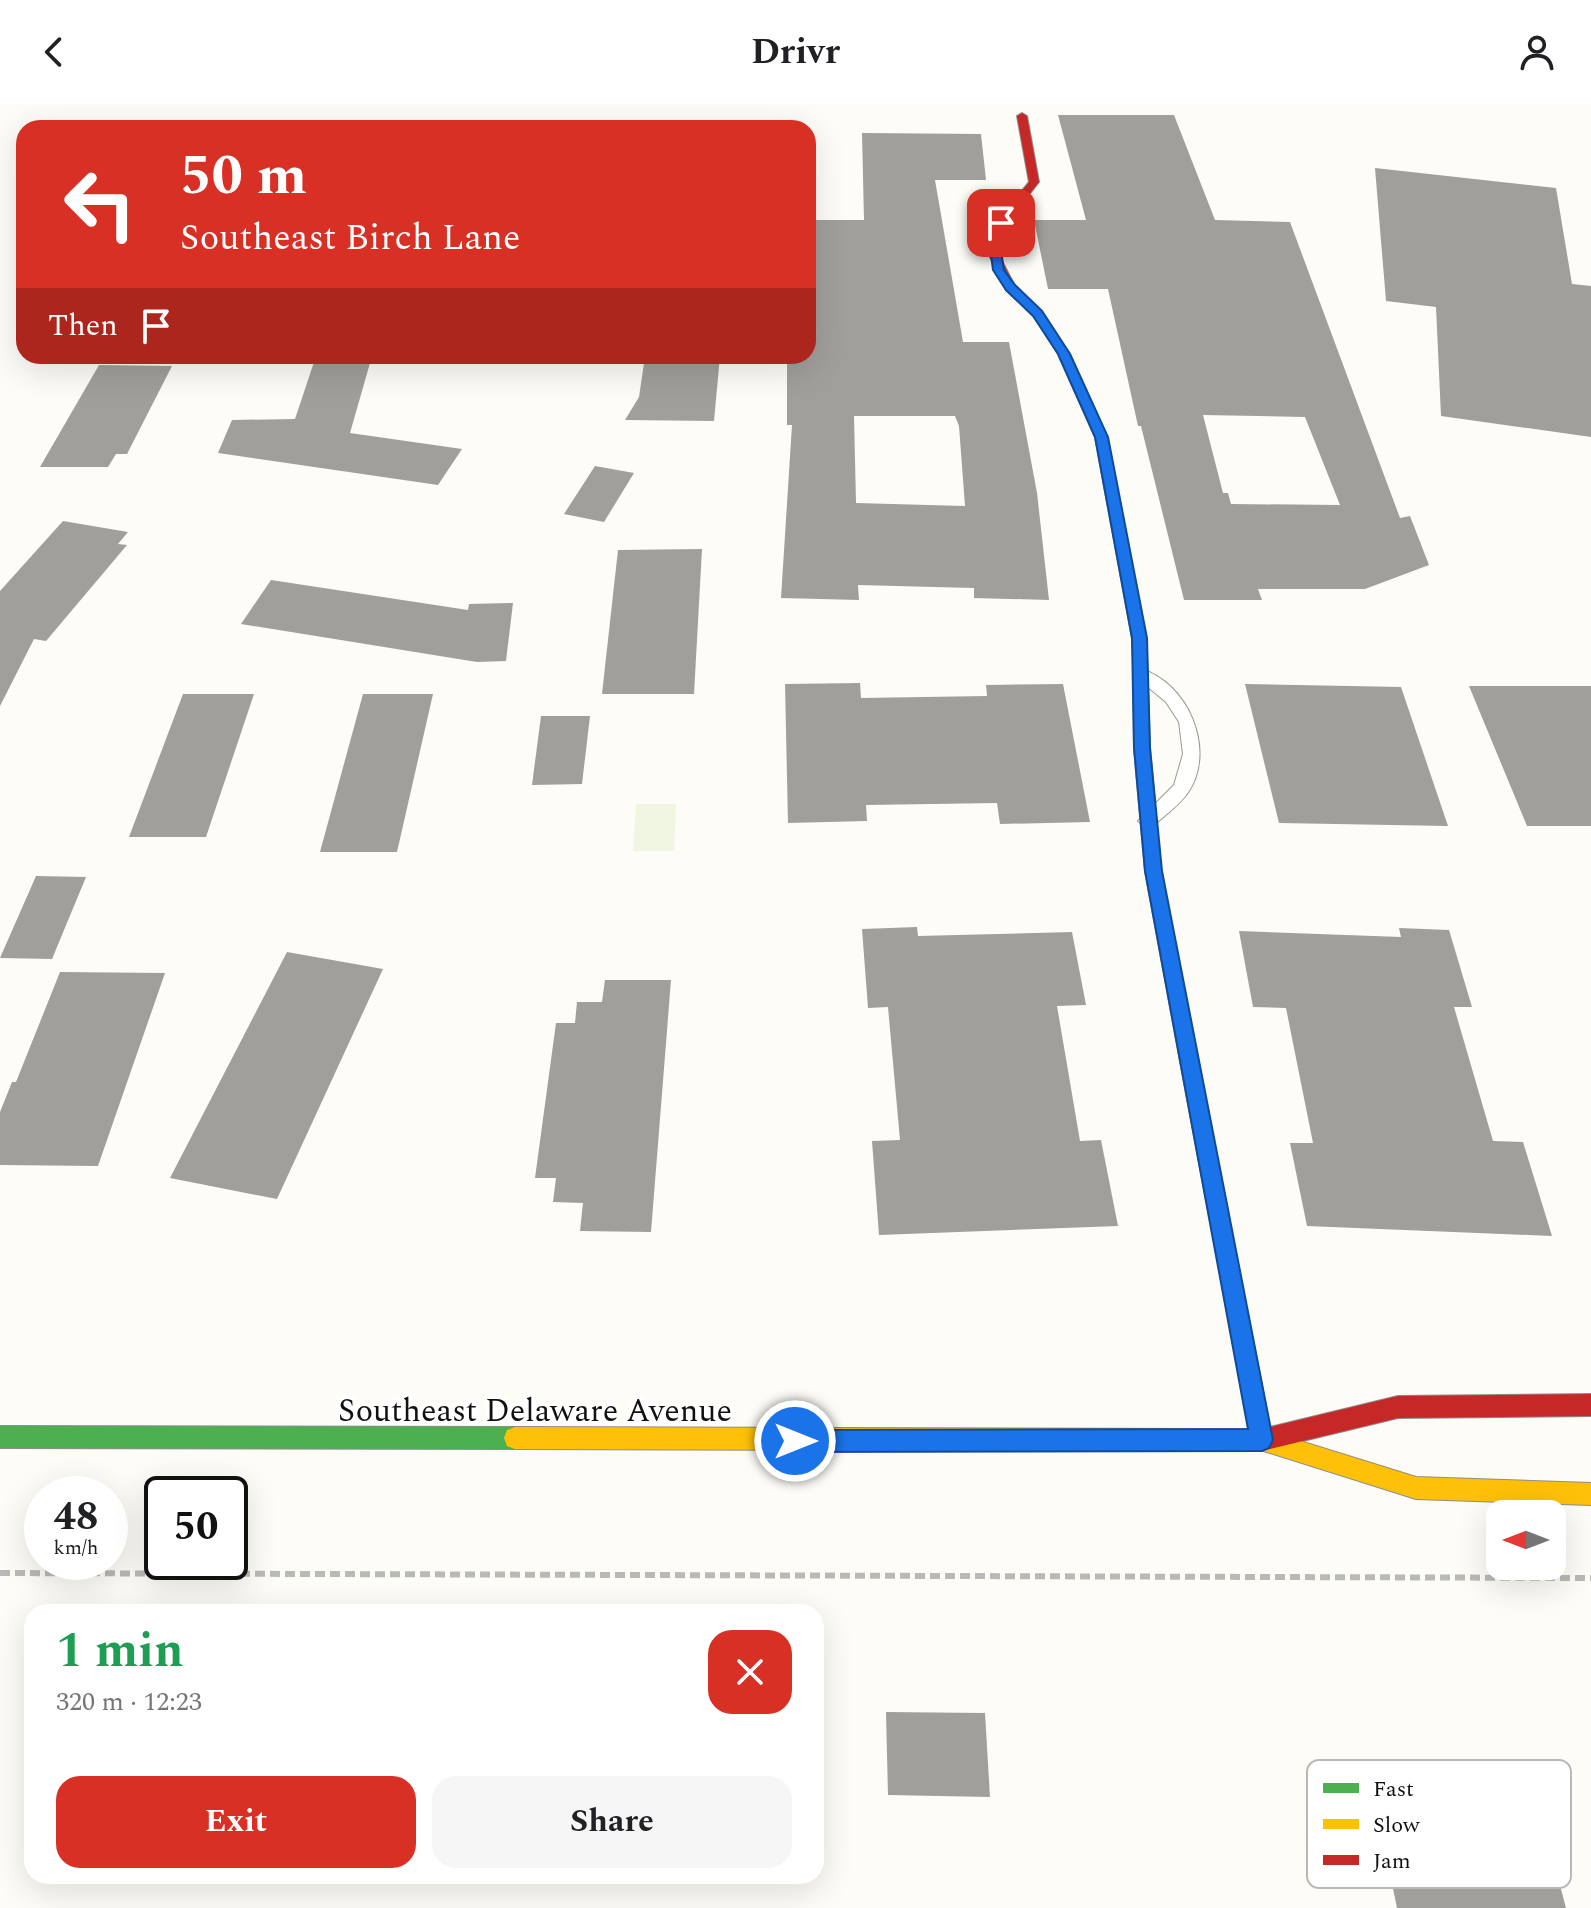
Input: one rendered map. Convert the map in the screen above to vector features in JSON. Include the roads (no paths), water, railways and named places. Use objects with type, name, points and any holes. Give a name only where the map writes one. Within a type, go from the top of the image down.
[{"type":"street","points":[[1022,116],[1034,182],[1001,223],[994,238],[994,255],[1010,288],[1038,314],[1064,354],[1101,437],[1139,638],[1147,821],[1156,886],[1262,1440]]},
{"type":"street","name":"Southeast Delaware Avenue","points":[[0,1437],[1262,1440],[1398,1407],[1591,1405]]},
{"type":"street","name":"Southeast Delaware Avenue","points":[[1262,1440],[1416,1488],[1591,1494]]},
{"type":"lane","points":[[1141,675],[1172,698],[1187,722],[1192,754],[1182,788],[1147,821]]}]
